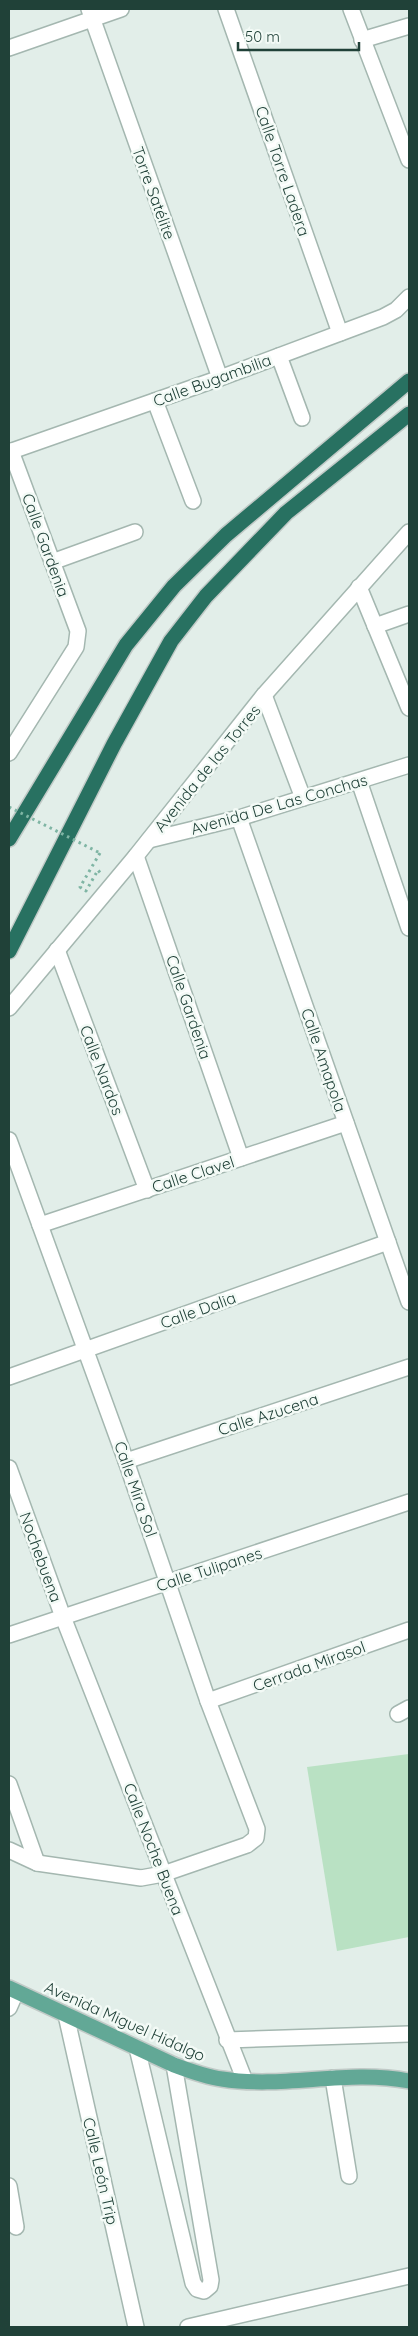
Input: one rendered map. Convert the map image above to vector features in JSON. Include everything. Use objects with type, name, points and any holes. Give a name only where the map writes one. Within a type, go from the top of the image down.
[{"type":"highway","points":[[9,839],[126,645],[174,586],[226,535],[409,381]]},
{"type":"highway","points":[[9,951],[114,744],[171,641],[206,596],[286,513],[409,414]]},
{"type":"main road","name":"Avenida Miguel Hidalgo","points":[[12,1990],[174,2065],[199,2074],[245,2082],[384,2076],[409,2081]]},
{"type":"street","points":[[9,48],[91,14],[121,9]]},
{"type":"street","name":"Calle Torre Ladera","points":[[226,9],[340,333]]},
{"type":"street","points":[[350,9],[408,155]]},
{"type":"street","name":"Torre Satélite","points":[[91,14],[220,378]]},
{"type":"street","points":[[362,40],[409,26]]},
{"type":"street","name":"Calle Bugambilia","points":[[10,451],[220,378],[340,333],[396,310],[409,297]]},
{"type":"street","points":[[279,356],[302,418]]},
{"type":"street","points":[[155,401],[192,501]]},
{"type":"street","name":"Calle Gardenia","points":[[9,753],[76,646],[78,638],[78,631],[10,451]]},
{"type":"street","points":[[52,562],[135,532]]},
{"type":"street","name":"Avenida de las Torres","points":[[9,1008],[136,856],[264,695],[409,532]]},
{"type":"street","points":[[360,587],[409,708]]},
{"type":"street","points":[[375,626],[409,614]]},
{"type":"street","points":[[264,695],[303,798]]},
{"type":"street","name":"Avenida De Las Conchas","points":[[149,840],[239,818],[409,765]]},
{"type":"street","points":[[359,781],[409,928]]},
{"type":"street","name":"Calle Amapola","points":[[239,818],[409,1302]]},
{"type":"street","name":"Calle Gardenia","points":[[136,856],[241,1158]]},
{"type":"street","name":"Calle Nardos","points":[[57,950],[147,1190]]},
{"type":"street","name":"Calle Clavel","points":[[40,1226],[346,1123]]},
{"type":"street","name":"Calle Mira Sol","points":[[9,1140],[126,1461],[208,1702],[256,1829],[256,1838],[247,1845],[163,1874]]},
{"type":"street","name":"Calle Dalia","points":[[9,1377],[388,1242]]},
{"type":"street","name":"Calle Azucena","points":[[126,1461],[409,1367]]},
{"type":"street","name":"Nochebuena","points":[[9,1468],[63,1617]]},
{"type":"street","name":"Calle Tulipanes","points":[[9,1635],[409,1502]]},
{"type":"street","name":"Calle Noche Buena","points":[[63,1617],[245,2082]]},
{"type":"street","name":"Cerrada Mirasol","points":[[208,1702],[409,1630]]},
{"type":"street","points":[[9,1784],[36,1863]]},
{"type":"street","points":[[9,1850],[36,1863],[141,1878],[163,1874]]},
{"type":"street","points":[[9,2008],[12,1990]]},
{"type":"street","name":"Calle León Trip","points":[[66,2014],[136,2327]]},
{"type":"street","points":[[227,2040],[409,2034]]},
{"type":"street","points":[[138,2048],[193,2283],[197,2289],[204,2291],[210,2286],[211,2280],[174,2065]]},
{"type":"street","points":[[333,2078],[348,2176]]},
{"type":"street","points":[[9,2186],[16,2227]]},
{"type":"street","points":[[188,2327],[214,2324],[409,2276]]},
{"type":"path","points":[[9,807],[100,853],[80,887],[86,891],[98,870],[101,873],[96,904]]},
{"type":"green space","points":[[409,1754],[409,1937],[337,1951],[307,1767]]}]
